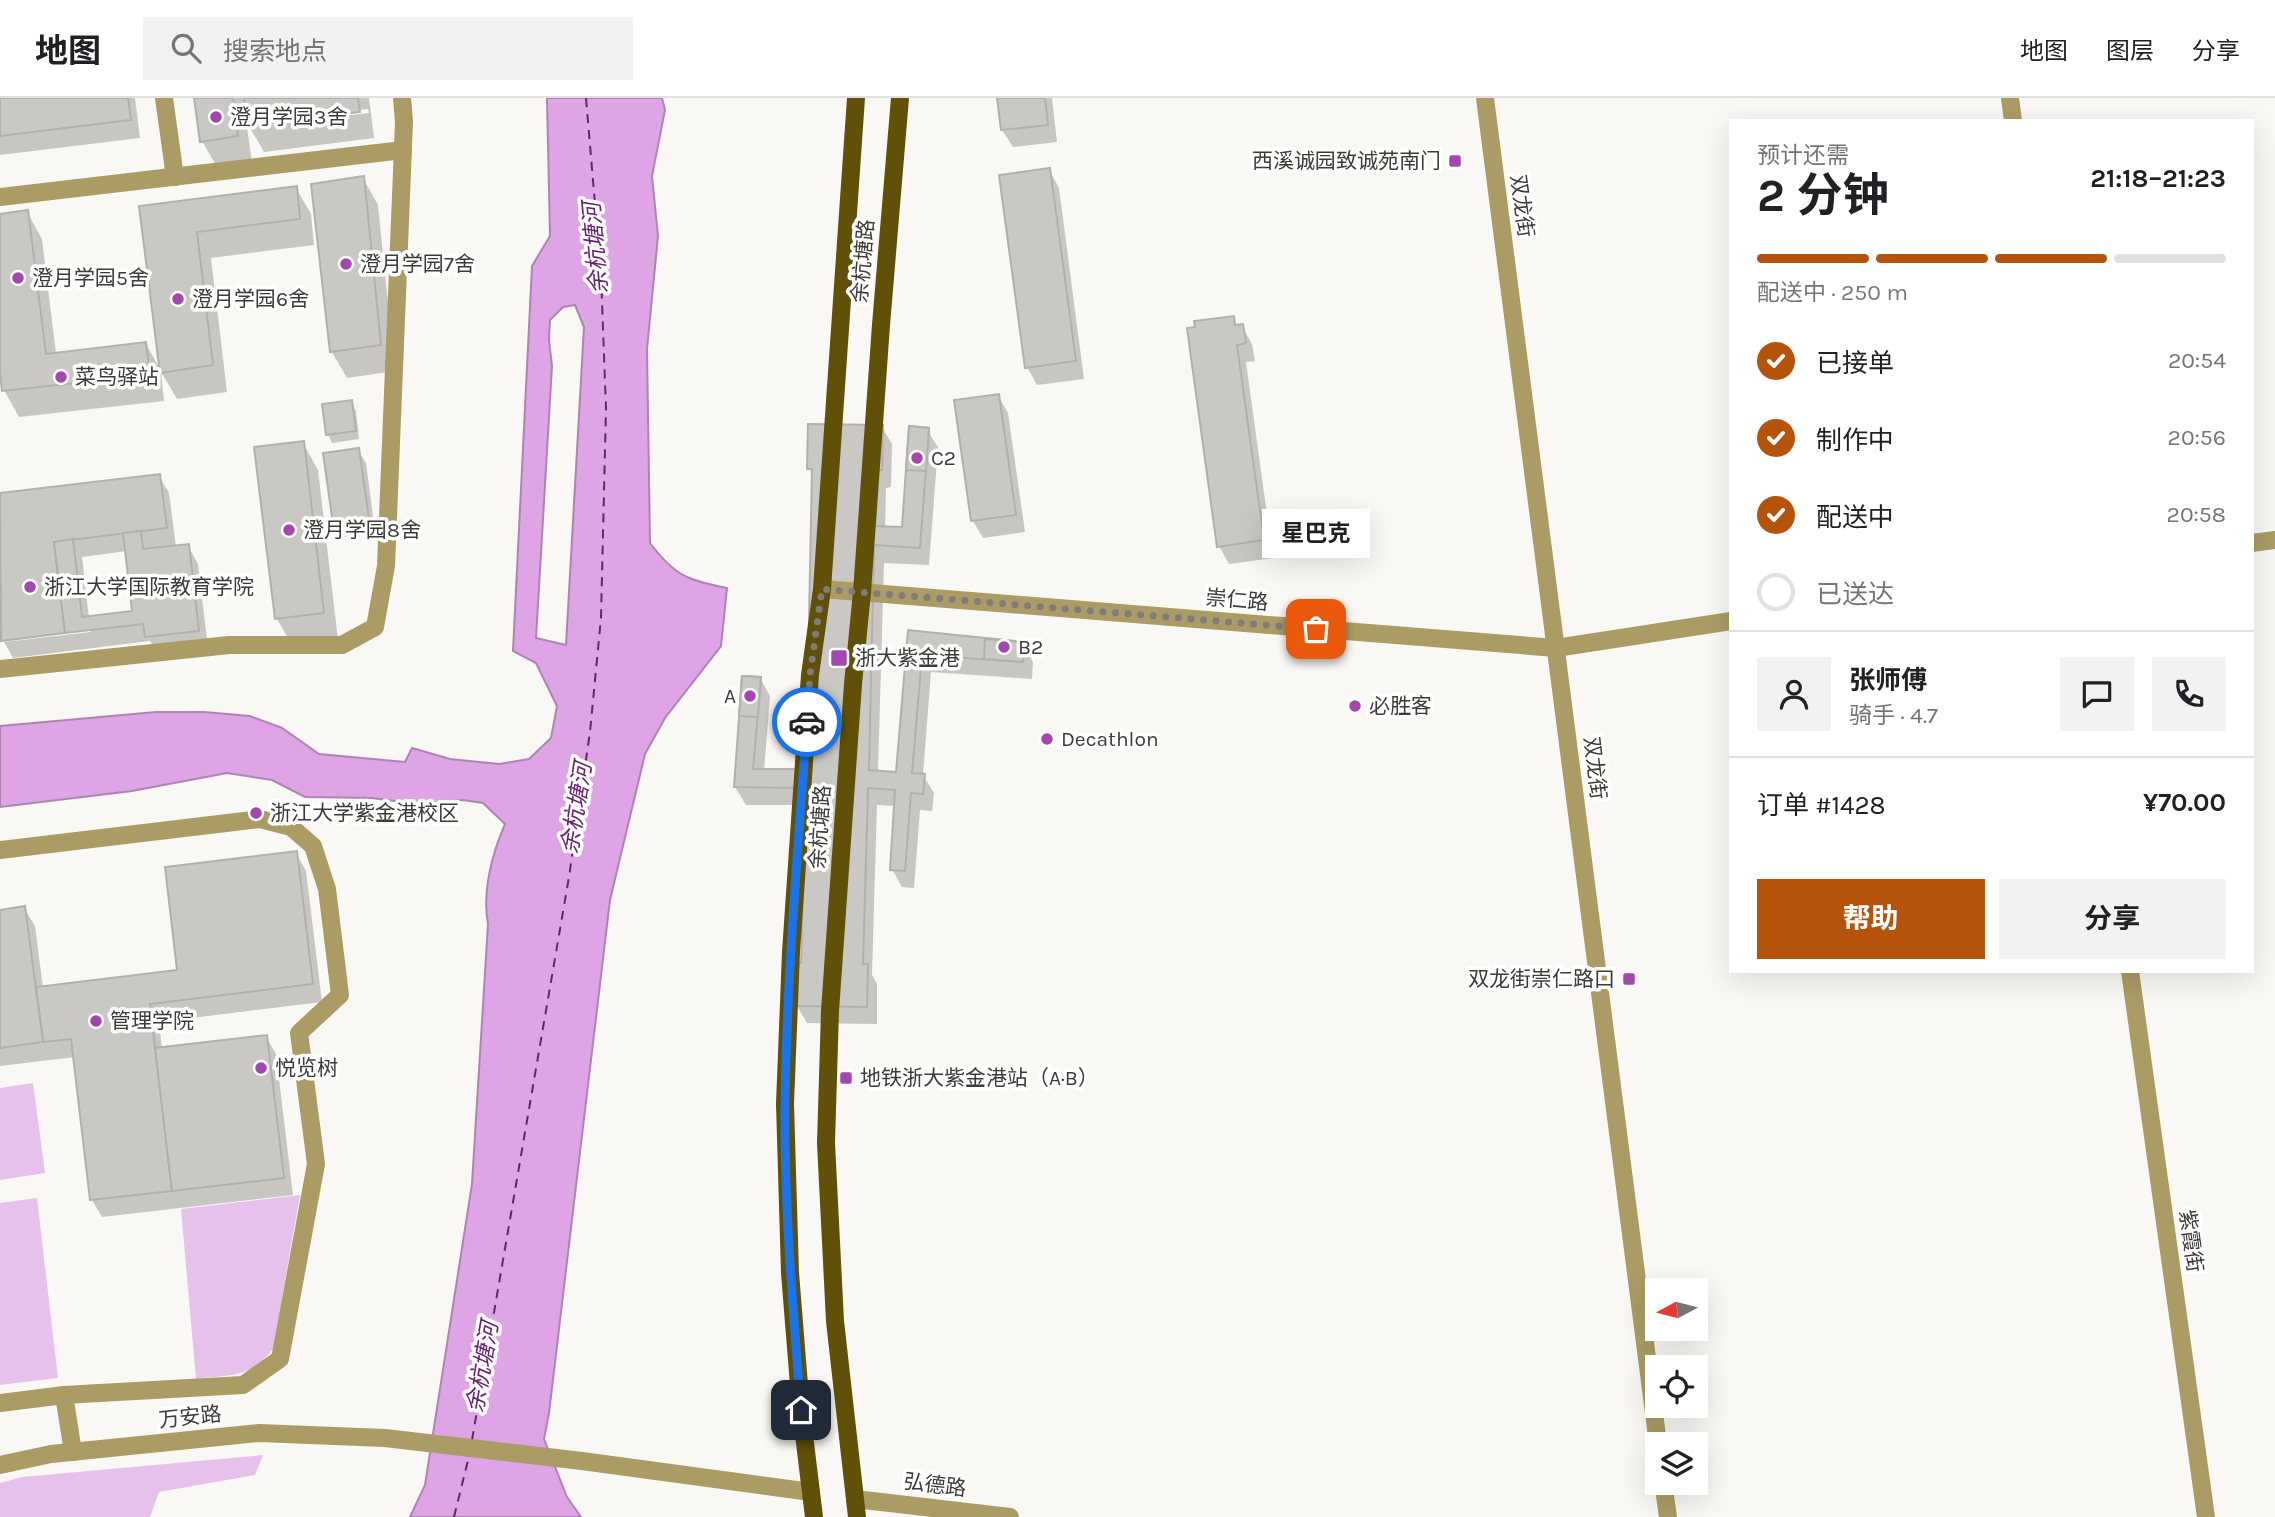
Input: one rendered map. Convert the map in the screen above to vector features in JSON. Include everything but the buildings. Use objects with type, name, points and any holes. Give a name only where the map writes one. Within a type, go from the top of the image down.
[{"type":"main road","name":"余杭塘路","points":[[814,1517],[801,1410],[790,1273],[785,1104],[791,952],[810,675],[822,589],[856,98]]},
{"type":"main road","name":"余杭塘路","points":[[856,1508],[835,1321],[826,1143],[830,1011],[900,98]]},
{"type":"street","points":[[164,98],[175,177]]},
{"type":"street","points":[[0,669],[229,645],[342,645],[375,627],[386,566],[404,122],[402,98]]},
{"type":"street","name":"双龙街","points":[[1485,98],[1656,1432]]},
{"type":"street","points":[[2010,98],[2013,119]]},
{"type":"street","points":[[0,197],[402,150]]},
{"type":"street","points":[[2254,543],[2275,540]]},
{"type":"street","name":"崇仁路","points":[[822,589],[1556,648],[1729,621]]},
{"type":"street","points":[[0,850],[260,819],[291,827],[313,846],[327,889],[340,995],[299,1033],[316,1164],[280,1359],[243,1385],[64,1395],[0,1403]]},
{"type":"street","name":"紫霞街","points":[[2130,973],[2206,1517]]},
{"type":"street","points":[[64,1395],[73,1452]]},
{"type":"street","name":"万安路","points":[[0,1465],[51,1454],[259,1433],[385,1438],[811,1492]]},
{"type":"street","points":[[1665,1495],[1668,1517]]},
{"type":"street","name":"弘德路","points":[[856,1508],[1010,1517]]},
{"type":"shaded area","points":[[33,1083],[45,1173],[0,1180],[0,1088]]},
{"type":"shaded area","points":[[300,1195],[273,1349],[256,1366],[247,1370],[196,1379],[181,1209]]},
{"type":"shaded area","points":[[37,1198],[58,1378],[0,1385],[0,1203]]},
{"type":"shaded area","points":[[263,1455],[255,1475],[159,1492],[150,1517],[0,1517],[0,1483],[22,1477]]},
{"type":"water","name":"余杭塘河","points":[[547,98],[662,98],[665,110],[652,176],[658,236],[647,349],[650,543],[667,563],[683,575],[727,588],[721,646],[665,718],[645,754],[610,900],[544,1439],[567,1497],[581,1517],[410,1517],[425,1485],[472,1184],[488,924],[487,886],[492,860],[505,824],[483,803],[463,800],[436,803],[305,797],[272,780],[227,773],[132,791],[0,807],[0,726],[156,712],[204,712],[250,716],[282,728],[319,754],[405,762],[412,748],[450,759],[499,764],[529,759],[551,738],[557,706],[536,663],[513,651],[532,266],[550,236]],"holes":[[[575,305],[584,327],[566,645],[536,638],[552,366],[550,320],[563,307]]]},
{"type":"ferry route","points":[[472,1440],[569,877],[590,732],[601,618],[606,408],[601,275],[586,98]]},
{"type":"ferry route","points":[[454,1517],[469,1456]]},
{"type":"way so far","points":[[807,722],[810,675],[822,589],[1316,629]]},
{"type":"place","name":"澄月学园3舍","points":[[216,117]]},
{"type":"place","name":"西溪诚园致诚苑南门","points":[[1455,161]]},
{"type":"place","name":"澄月学园7舍","points":[[346,264]]},
{"type":"place","name":"澄月学园5舍","points":[[18,278]]},
{"type":"place","name":"澄月学园6舍","points":[[178,299]]},
{"type":"place","name":"菜鸟驿站","points":[[61,377]]},
{"type":"place","name":"C2","points":[[917,458]]},
{"type":"place","name":"澄月学园8舍","points":[[289,530]]},
{"type":"place","name":"浙江大学国际教育学院","points":[[30,587]]},
{"type":"place","name":"星巴克","points":[[1316,629]]},
{"type":"place","name":"B2","points":[[1004,647]]},
{"type":"place","name":"浙大紫金港","points":[[839,658]]},
{"type":"place","name":"A","points":[[750,696]]},
{"type":"place","name":"必胜客","points":[[1355,706]]},
{"type":"place","name":"Decathlon","points":[[1047,739]]},
{"type":"place","name":"浙江大学紫金港校区","points":[[256,813]]},
{"type":"place","name":"双龙街崇仁路口","points":[[1629,979]]},
{"type":"place","name":"管理学院","points":[[96,1021]]},
{"type":"place","name":"悦览树","points":[[261,1068]]},
{"type":"place","name":"地铁浙大紫金港站（A·B）","points":[[846,1078]]},
{"type":"route","points":[[801,1410],[790,1273],[785,1104],[791,952],[807,722]]}]
